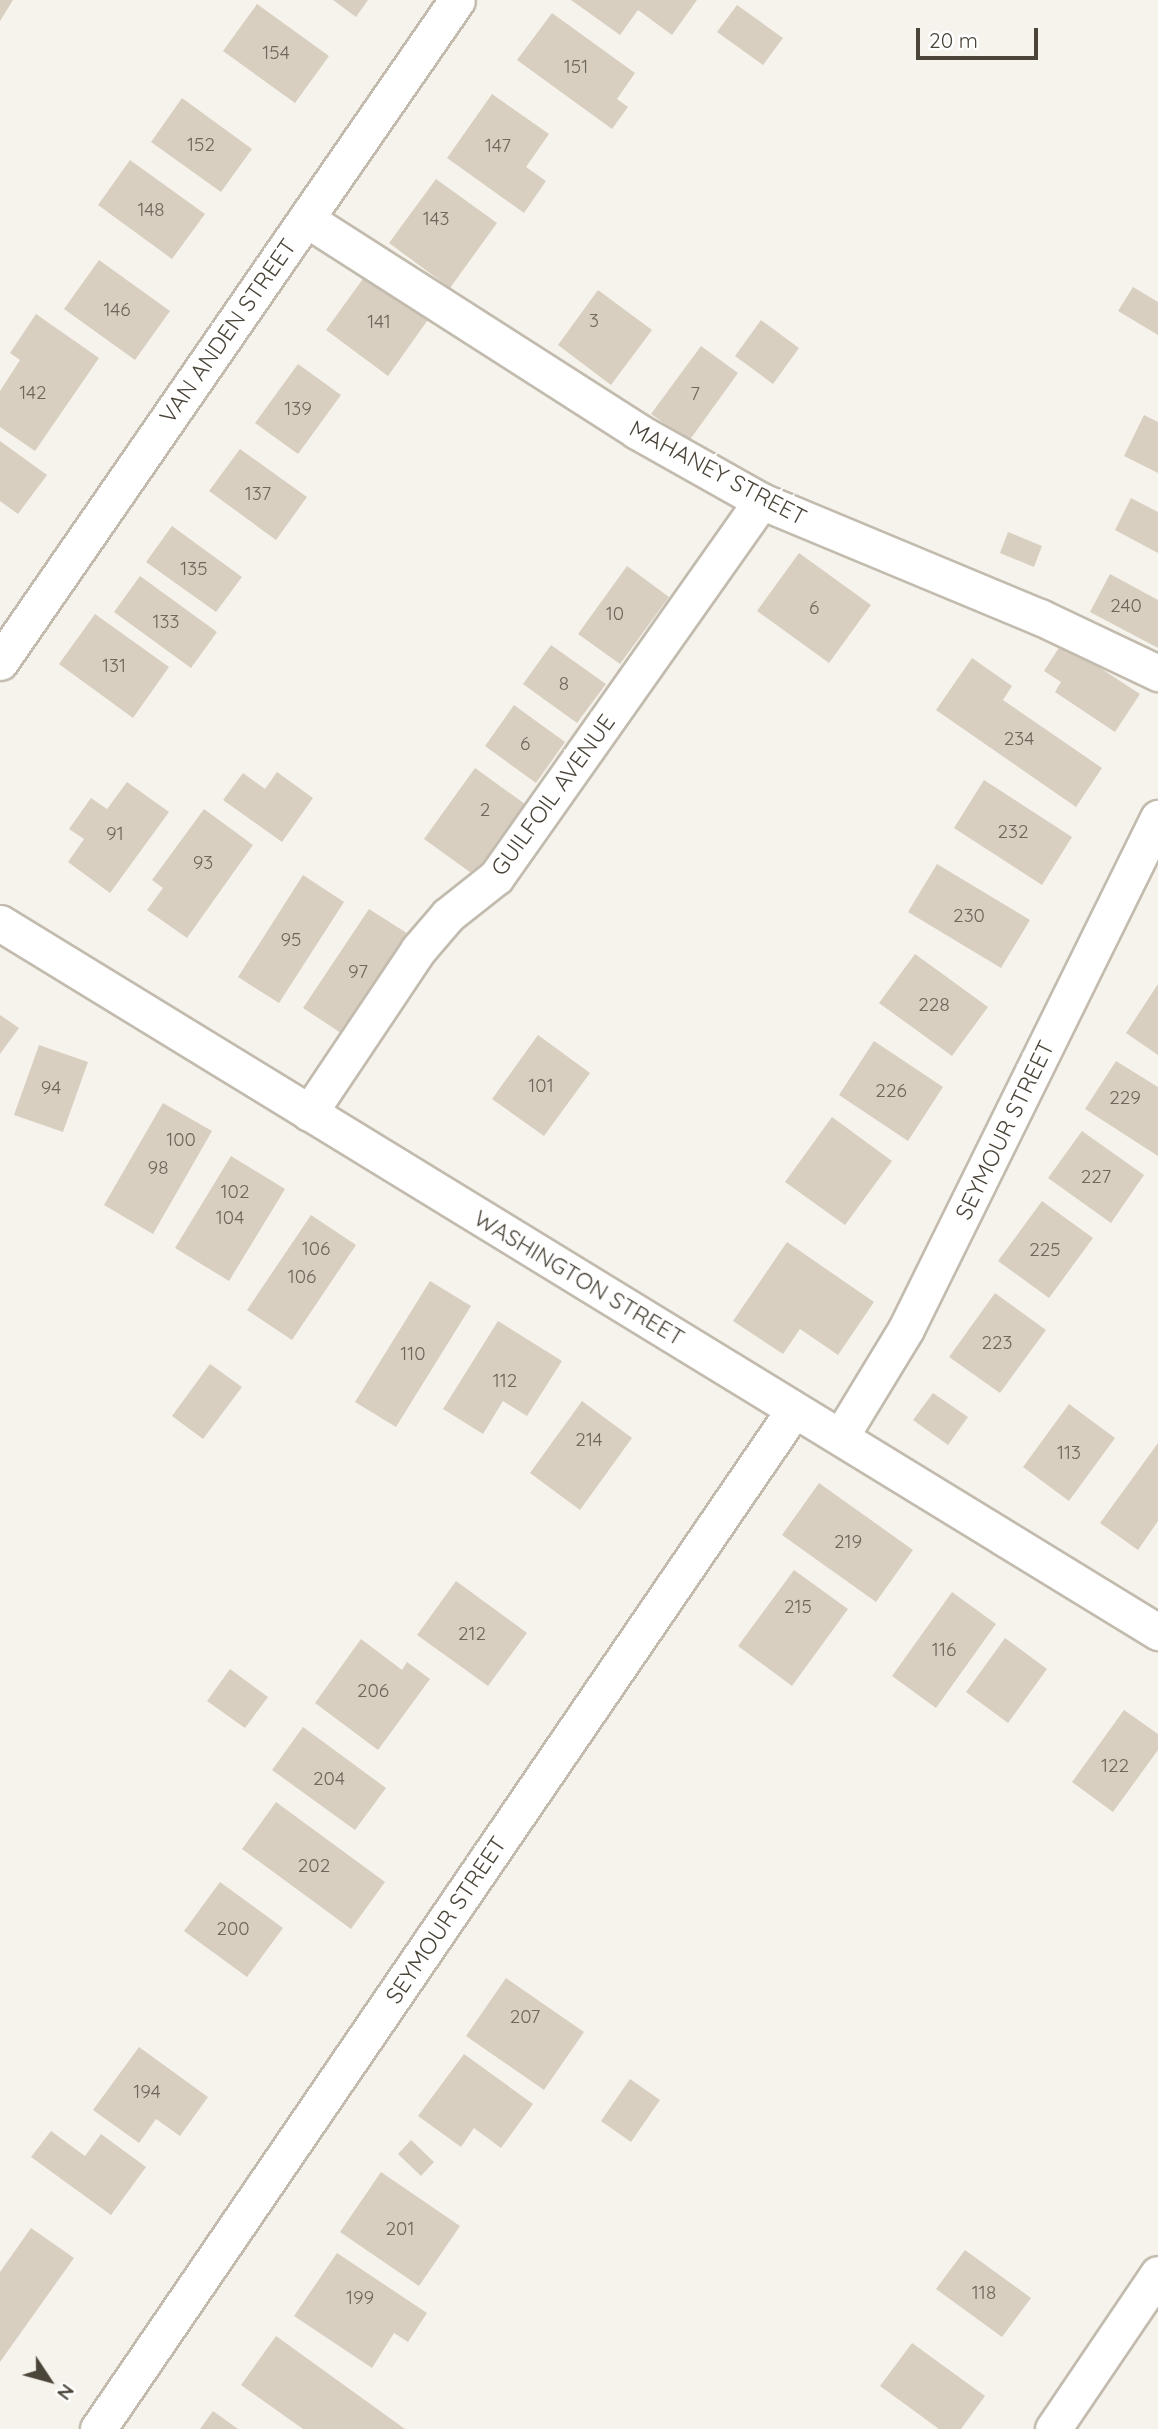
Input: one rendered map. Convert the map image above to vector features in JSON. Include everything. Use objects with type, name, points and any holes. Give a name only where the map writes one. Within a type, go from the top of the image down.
[{"type":"street","name":"VAN ANDEN STREET","points":[[0,662],[457,0]]},
{"type":"street","name":"MAHANEY STREET","points":[[306,219],[637,431],[761,501],[1040,617],[1158,673]]},
{"type":"street","name":"GUILFOIL AVENUE","points":[[309,1113],[418,950],[447,915],[496,877],[761,501]]},
{"type":"street","name":"SEYMOUR STREET","points":[[841,1436],[906,1329],[1158,818]]},
{"type":"street","name":"WASHINGTON STREET","points":[[0,923],[1158,1632]]},
{"type":"street","name":"SEYMOUR STREET","points":[[98,2429],[794,1410]]},
{"type":"street","points":[[1053,2429],[1158,2274]]},
{"type":"building","points":[[0,0],[13,0],[0,21]]},
{"type":"building","points":[[333,0],[368,0],[356,17]]},
{"type":"building","points":[[571,0],[697,0],[672,35],[638,10],[620,35]]},
{"type":"building","points":[[257,4],[329,56],[295,103],[223,51]]},
{"type":"building","points":[[737,5],[783,38],[763,65],[717,32]]},
{"type":"building","points":[[552,13],[635,73],[617,99],[628,107],[612,129],[517,60]]},
{"type":"building","points":[[492,94],[549,134],[526,167],[546,181],[524,213],[447,158]]},
{"type":"building","points":[[182,98],[252,149],[221,192],[151,142]]},
{"type":"building","points":[[130,160],[205,214],[172,259],[98,205]]},
{"type":"building","points":[[436,179],[497,223],[450,288],[389,243]]},
{"type":"building","points":[[99,260],[170,311],[135,360],[64,309]]},
{"type":"building","points":[[370,269],[432,314],[388,376],[326,330]]},
{"type":"building","points":[[1133,287],[1158,302],[1158,335],[1118,311]]},
{"type":"building","points":[[598,290],[652,330],[611,385],[558,345]]},
{"type":"building","points":[[36,314],[99,358],[35,451],[0,427],[0,391],[20,360],[10,353]]},
{"type":"building","points":[[761,320],[799,348],[773,384],[735,356]]},
{"type":"building","points":[[701,346],[738,373],[689,441],[651,414]]},
{"type":"building","points":[[298,364],[341,395],[298,454],[255,423]]},
{"type":"building","points":[[1144,415],[1158,422],[1158,473],[1124,456]]},
{"type":"building","points":[[0,441],[47,475],[18,514],[0,501]]},
{"type":"building","points":[[240,449],[307,497],[276,540],[209,491]]},
{"type":"building","points":[[1131,498],[1158,512],[1158,553],[1115,530]]},
{"type":"building","points":[[172,526],[242,577],[216,612],[146,562]]},
{"type":"building","points":[[1008,532],[1042,546],[1034,567],[1000,553]]},
{"type":"building","points":[[799,553],[871,605],[829,663],[757,611]]},
{"type":"building","points":[[627,566],[669,597],[620,664],[578,634]]},
{"type":"building","points":[[1110,574],[1158,600],[1158,648],[1090,612]]},
{"type":"building","points":[[140,576],[217,632],[191,668],[114,612]]},
{"type":"building","points":[[95,614],[169,667],[133,718],[59,664]]},
{"type":"building","points":[[1062,643],[1140,694],[1115,732],[1055,692],[1061,682],[1044,671]]},
{"type":"building","points":[[551,645],[606,684],[577,723],[523,684]]},
{"type":"building","points":[[972,658],[1012,686],[1003,700],[1102,768],[1076,807],[936,710]]},
{"type":"building","points":[[514,705],[565,742],[536,783],[485,746]]},
{"type":"building","points":[[475,768],[525,804],[474,875],[424,839]]},
{"type":"building","points":[[277,772],[313,798],[282,842],[223,800],[243,773],[265,789]]},
{"type":"building","points":[[984,780],[1072,837],[1042,885],[954,828]]},
{"type":"building","points":[[127,782],[169,812],[110,893],[68,862],[84,839],[69,829],[91,798],[107,809]]},
{"type":"building","points":[[204,809],[253,845],[187,938],[147,910],[163,888],[152,880]]},
{"type":"building","points":[[937,864],[1030,920],[1001,968],[908,912]]},
{"type":"building","points":[[303,875],[344,902],[279,1003],[238,977]]},
{"type":"building","points":[[369,909],[413,937],[347,1037],[303,1008]]},
{"type":"building","points":[[915,954],[988,1007],[952,1056],[879,1003]]},
{"type":"building","points":[[1158,984],[1158,1055],[1126,1033]]},
{"type":"building","points":[[0,1015],[19,1028],[0,1054]]},
{"type":"building","points":[[538,1035],[590,1073],[544,1136],[492,1099]]},
{"type":"building","points":[[874,1041],[943,1087],[908,1141],[839,1095]]},
{"type":"building","points":[[39,1045],[88,1062],[63,1132],[14,1115]]},
{"type":"building","points":[[1116,1061],[1158,1087],[1158,1156],[1085,1109]]},
{"type":"building","points":[[163,1103],[212,1131],[153,1234],[104,1205]]},
{"type":"building","points":[[832,1117],[892,1161],[845,1225],[785,1182]]},
{"type":"building","points":[[1082,1131],[1144,1175],[1111,1223],[1048,1178]]},
{"type":"building","points":[[231,1156],[285,1189],[229,1281],[175,1248]]},
{"type":"building","points":[[1042,1201],[1093,1238],[1049,1298],[998,1261]]},
{"type":"building","points":[[311,1215],[356,1245],[292,1340],[247,1310]]},
{"type":"building","points":[[787,1242],[874,1302],[838,1355],[800,1329],[783,1354],[733,1321]]},
{"type":"building","points":[[430,1281],[471,1306],[396,1427],[355,1402]]},
{"type":"building","points":[[995,1293],[1046,1330],[1000,1393],[949,1357]]},
{"type":"building","points":[[498,1321],[562,1361],[527,1416],[503,1401],[483,1434],[443,1409]]},
{"type":"building","points":[[210,1364],[242,1387],[203,1439],[172,1416]]},
{"type":"building","points":[[933,1393],[968,1417],[948,1445],[913,1420]]},
{"type":"building","points":[[582,1401],[632,1438],[580,1510],[530,1473]]},
{"type":"building","points":[[1069,1404],[1115,1438],[1069,1501],[1023,1467]]},
{"type":"building","points":[[1158,1443],[1158,1521],[1138,1550],[1100,1523]]},
{"type":"building","points":[[819,1483],[913,1550],[876,1602],[782,1535]]},
{"type":"building","points":[[794,1570],[848,1609],[792,1686],[738,1646]]},
{"type":"building","points":[[456,1581],[527,1633],[488,1686],[417,1635]]},
{"type":"building","points":[[952,1592],[996,1624],[936,1708],[892,1676]]},
{"type":"building","points":[[1005,1638],[1047,1669],[1008,1723],[966,1692]]},
{"type":"building","points":[[361,1639],[402,1670],[407,1662],[430,1679],[378,1750],[315,1703]]},
{"type":"building","points":[[230,1669],[268,1697],[245,1728],[207,1701]]},
{"type":"building","points":[[1124,1710],[1158,1734],[1158,1750],[1113,1812],[1072,1782]]},
{"type":"building","points":[[303,1727],[386,1788],[355,1830],[272,1770]]},
{"type":"building","points":[[276,1802],[385,1882],[351,1929],[242,1849]]},
{"type":"building","points":[[220,1882],[283,1928],[247,1977],[184,1931]]},
{"type":"building","points":[[506,1978],[584,2032],[544,2090],[466,2036]]},
{"type":"building","points":[[139,2047],[208,2097],[180,2136],[156,2119],[139,2143],[93,2110]]},
{"type":"building","points":[[464,2054],[533,2104],[501,2148],[474,2128],[461,2147],[418,2116]]},
{"type":"building","points":[[630,2079],[660,2100],[631,2142],[601,2121]]},
{"type":"building","points":[[51,2131],[85,2156],[101,2134],[146,2167],[111,2215],[31,2157]]},
{"type":"building","points":[[411,2140],[434,2162],[421,2176],[398,2154]]},
{"type":"building","points":[[381,2172],[460,2226],[419,2286],[340,2232]]},
{"type":"building","points":[[31,2228],[74,2258],[0,2362],[0,2272]]},
{"type":"building","points":[[965,2250],[1031,2298],[1002,2337],[936,2289]]},
{"type":"building","points":[[337,2253],[427,2313],[408,2342],[394,2333],[372,2368],[294,2316]]},
{"type":"building","points":[[276,2336],[405,2429],[303,2429],[241,2385]]},
{"type":"building","points":[[912,2343],[985,2396],[961,2429],[939,2429],[880,2386]]},
{"type":"building","points":[[213,2411],[238,2429],[200,2429]]}]
